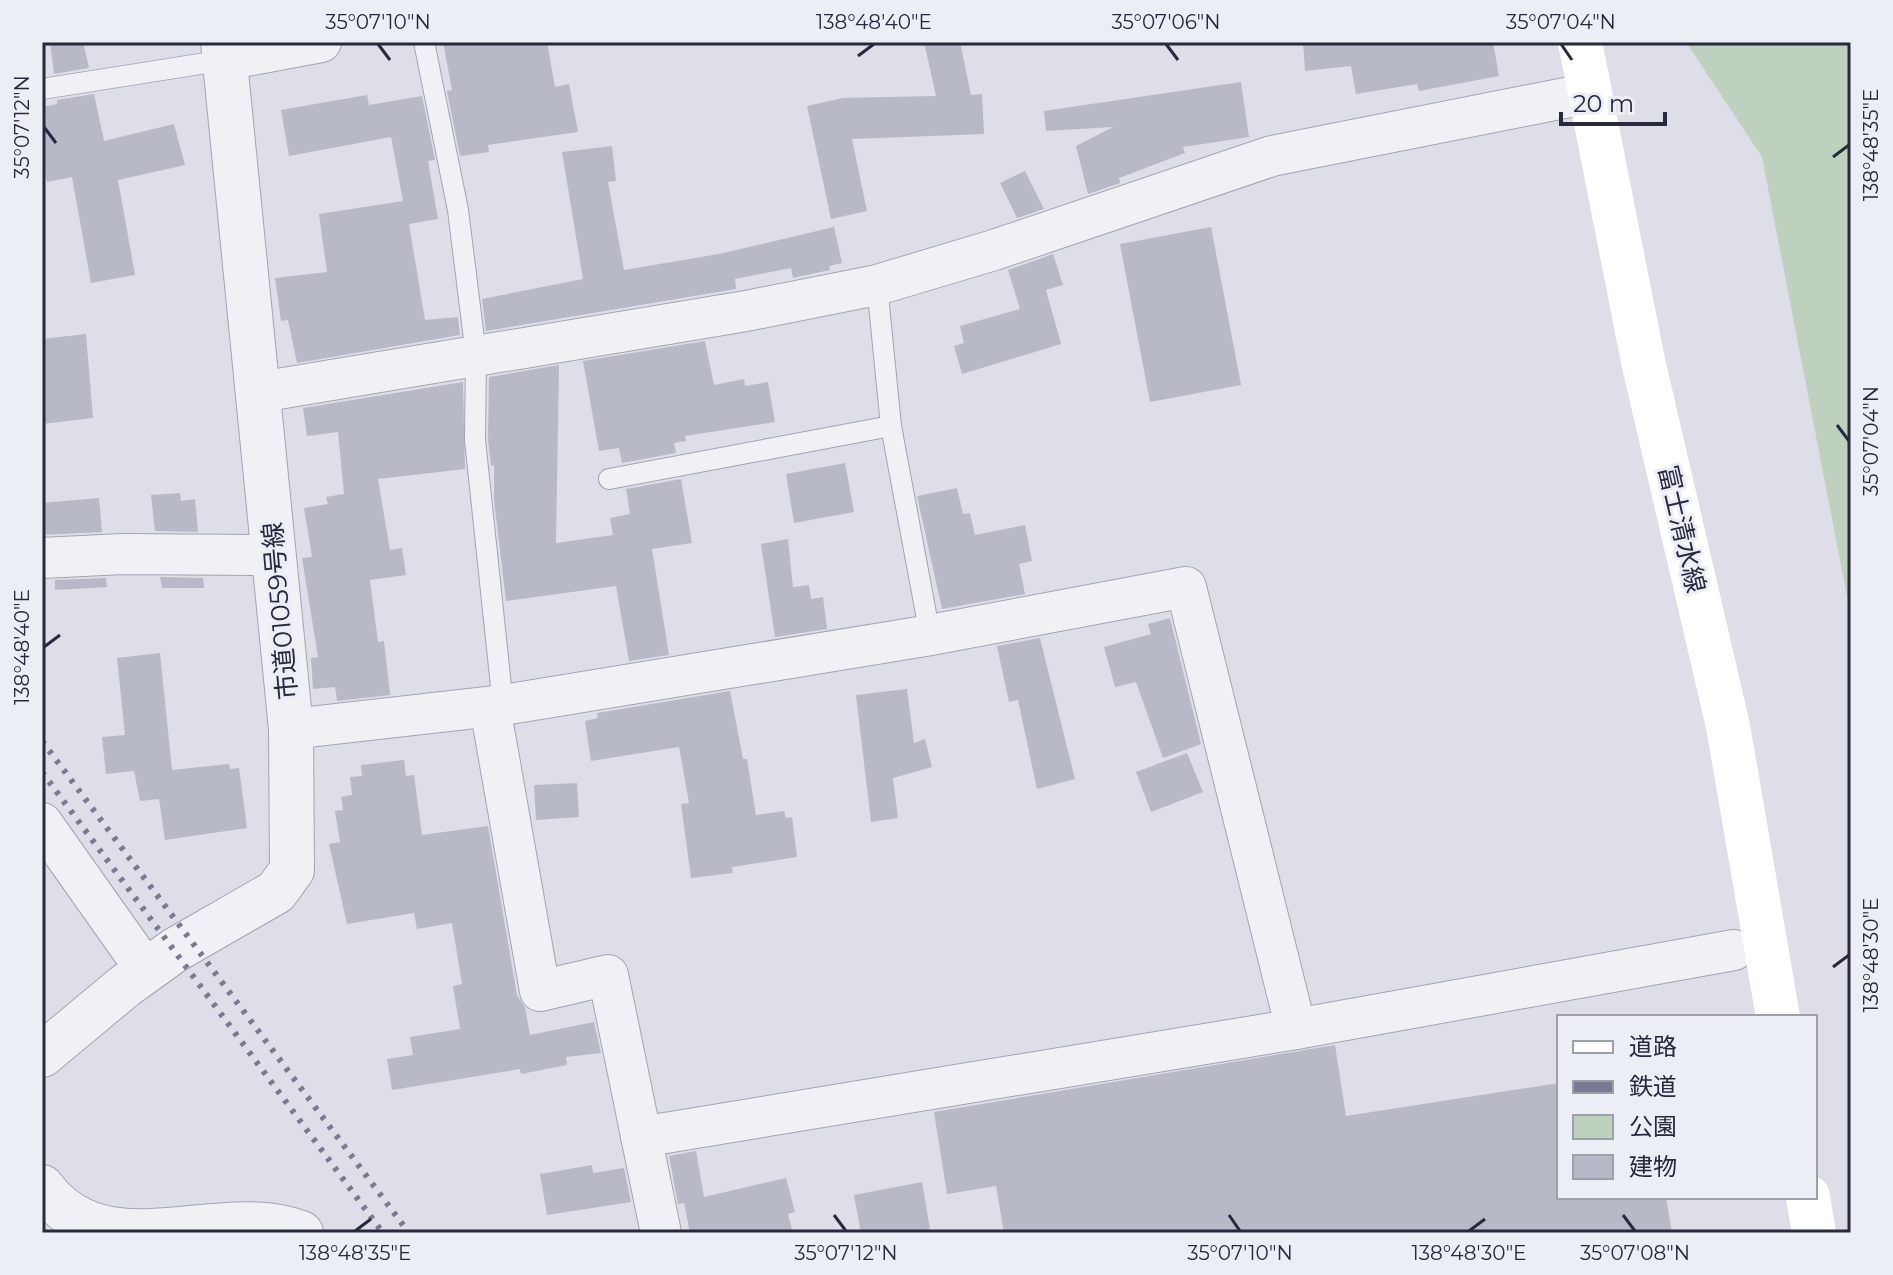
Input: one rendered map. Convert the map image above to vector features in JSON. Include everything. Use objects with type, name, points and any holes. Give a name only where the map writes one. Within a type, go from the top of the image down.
[{"type":"main road","name":"富士清水線","points":[[1580,42],[1643,361],[1728,726],[1778,1015]]},
{"type":"main road","points":[[1808,1199],[1814,1233]]},
{"type":"street","points":[[224,51],[321,42]]},
{"type":"street","name":"市道01059号線","points":[[42,1055],[146,970],[190,940],[276,892],[292,870],[291,729],[224,51]]},
{"type":"street","points":[[260,392],[746,311],[877,285],[994,250],[1272,156],[1590,93]]},
{"type":"street","points":[[42,558],[123,554],[274,555]]},
{"type":"street","points":[[291,729],[496,706],[930,635],[1186,587],[1296,1029]]},
{"type":"street","points":[[496,706],[540,991],[608,975],[661,1233]]},
{"type":"street","points":[[42,823],[146,970]]},
{"type":"street","points":[[641,1137],[1296,1029],[1734,950]]},
{"type":"street","points":[[42,1187],[50,1198],[93,1226],[153,1232],[265,1223],[301,1233]]},
{"type":"lane","points":[[424,42],[458,210],[476,355],[475,440],[496,706]]},
{"type":"lane","points":[[42,89],[224,51]]},
{"type":"lane","points":[[877,285],[891,426],[930,635]]},
{"type":"lane","points":[[609,479],[891,426]]},
{"type":"green space","points":[[1686,42],[1851,42],[1851,617],[1762,157]]},
{"type":"building","points":[[50,42],[83,42],[89,68],[54,74]]},
{"type":"building","points":[[443,42],[547,42],[555,87],[569,84],[578,132],[488,145],[489,152],[460,156],[447,91],[452,90]]},
{"type":"building","points":[[924,42],[960,42],[971,95],[982,94],[984,134],[852,139],[867,211],[831,219],[807,106],[843,98],[936,96]]},
{"type":"building","points":[[1303,42],[1493,42],[1499,76],[1419,91],[1417,84],[1356,94],[1351,66],[1305,71]]},
{"type":"building","points":[[1241,82],[1249,137],[1183,147],[1185,153],[1119,178],[1120,183],[1088,194],[1076,146],[1113,127],[1046,131],[1044,111]]},
{"type":"building","points":[[94,94],[104,141],[174,124],[185,165],[118,180],[135,275],[91,283],[72,177],[47,182],[42,159],[42,107],[57,104],[57,100]]},
{"type":"building","points":[[367,95],[369,105],[422,96],[435,160],[428,161],[438,219],[409,224],[425,320],[458,317],[460,335],[297,363],[288,320],[281,321],[275,278],[327,272],[319,214],[403,201],[391,137],[289,156],[281,110]]},
{"type":"building","points":[[612,146],[616,181],[608,182],[624,270],[719,254],[834,227],[842,263],[829,266],[830,270],[793,278],[791,268],[735,279],[736,289],[486,331],[482,299],[583,279],[562,152]]},
{"type":"building","points":[[1025,171],[1044,209],[1017,218],[1000,183]]},
{"type":"building","points":[[1211,227],[1241,385],[1150,402],[1120,244]]},
{"type":"building","points":[[1053,254],[1063,285],[1046,290],[1061,344],[962,374],[954,346],[964,343],[960,326],[1020,309],[1008,270]]},
{"type":"building","points":[[86,334],[93,418],[42,424],[42,339]]},
{"type":"building","points":[[705,341],[714,385],[744,379],[745,386],[768,382],[775,422],[685,436],[686,441],[674,443],[676,453],[622,463],[619,448],[599,451],[583,361]]},
{"type":"building","points":[[559,365],[556,543],[613,535],[610,518],[630,514],[626,489],[681,479],[692,543],[652,549],[669,655],[629,661],[616,586],[506,601],[494,500],[494,465],[491,466],[488,439],[489,377]]},
{"type":"building","points":[[463,382],[465,469],[378,479],[390,550],[402,548],[406,575],[370,580],[378,642],[384,641],[390,695],[337,701],[335,687],[313,689],[311,658],[318,657],[302,558],[312,557],[304,508],[328,504],[326,497],[344,494],[338,432],[307,436],[303,408]]},
{"type":"building","points":[[845,463],[854,512],[794,523],[786,474]]},
{"type":"building","points":[[957,488],[963,514],[970,513],[975,535],[1025,525],[1032,561],[1019,564],[1025,594],[942,609],[917,496]]},
{"type":"building","points":[[180,493],[181,501],[195,499],[198,532],[155,531],[151,495]]},
{"type":"building","points":[[99,498],[102,532],[42,535],[42,503]]},
{"type":"building","points":[[788,539],[793,587],[809,585],[811,599],[823,597],[827,629],[775,637],[761,544]]},
{"type":"building","points":[[160,577],[203,578],[204,588],[162,588]]},
{"type":"building","points":[[106,578],[107,587],[55,590],[55,580]]},
{"type":"building","points":[[1170,618],[1201,744],[1163,758],[1136,682],[1115,687],[1104,647],[1151,634],[1148,624]]},
{"type":"building","points":[[1040,638],[1075,779],[1037,789],[1018,700],[1009,702],[997,646]]},
{"type":"building","points":[[160,653],[172,770],[229,764],[230,769],[239,768],[247,828],[165,840],[159,799],[140,801],[134,771],[106,774],[102,737],[125,735],[117,658]]},
{"type":"building","points":[[907,689],[914,743],[925,739],[932,767],[893,778],[898,818],[871,822],[856,695]]},
{"type":"building","points":[[730,691],[743,759],[747,759],[756,815],[784,811],[786,818],[792,817],[797,857],[732,867],[733,873],[691,878],[681,804],[689,803],[679,747],[591,761],[585,721],[598,718],[597,713]]},
{"type":"building","points":[[1187,753],[1203,792],[1151,812],[1136,772]]},
{"type":"building","points":[[404,760],[406,776],[414,775],[422,835],[488,826],[517,995],[525,1008],[530,1035],[594,1022],[601,1053],[566,1057],[567,1065],[521,1074],[520,1069],[392,1090],[387,1059],[413,1055],[410,1037],[460,1029],[453,986],[462,984],[452,923],[417,929],[414,913],[347,924],[329,844],[340,842],[335,811],[343,810],[341,797],[352,795],[350,777],[362,776],[361,765]]},
{"type":"building","points":[[577,783],[579,817],[536,820],[534,785]]},
{"type":"building","points":[[1335,1045],[1346,1116],[1557,1083],[1557,1199],[1666,1199],[1672,1233],[1004,1233],[996,1186],[947,1194],[934,1112]]},
{"type":"building","points":[[696,1151],[704,1197],[786,1178],[795,1212],[788,1214],[793,1233],[690,1233],[684,1203],[678,1204],[669,1156]]},
{"type":"building","points":[[592,1165],[593,1173],[624,1168],[631,1202],[547,1215],[540,1174]]},
{"type":"building","points":[[922,1182],[930,1229],[907,1233],[861,1233],[854,1195]]},
{"type":"railway","points":[[42,741],[409,1233]]},
{"type":"railway","points":[[42,772],[383,1233]]}]
